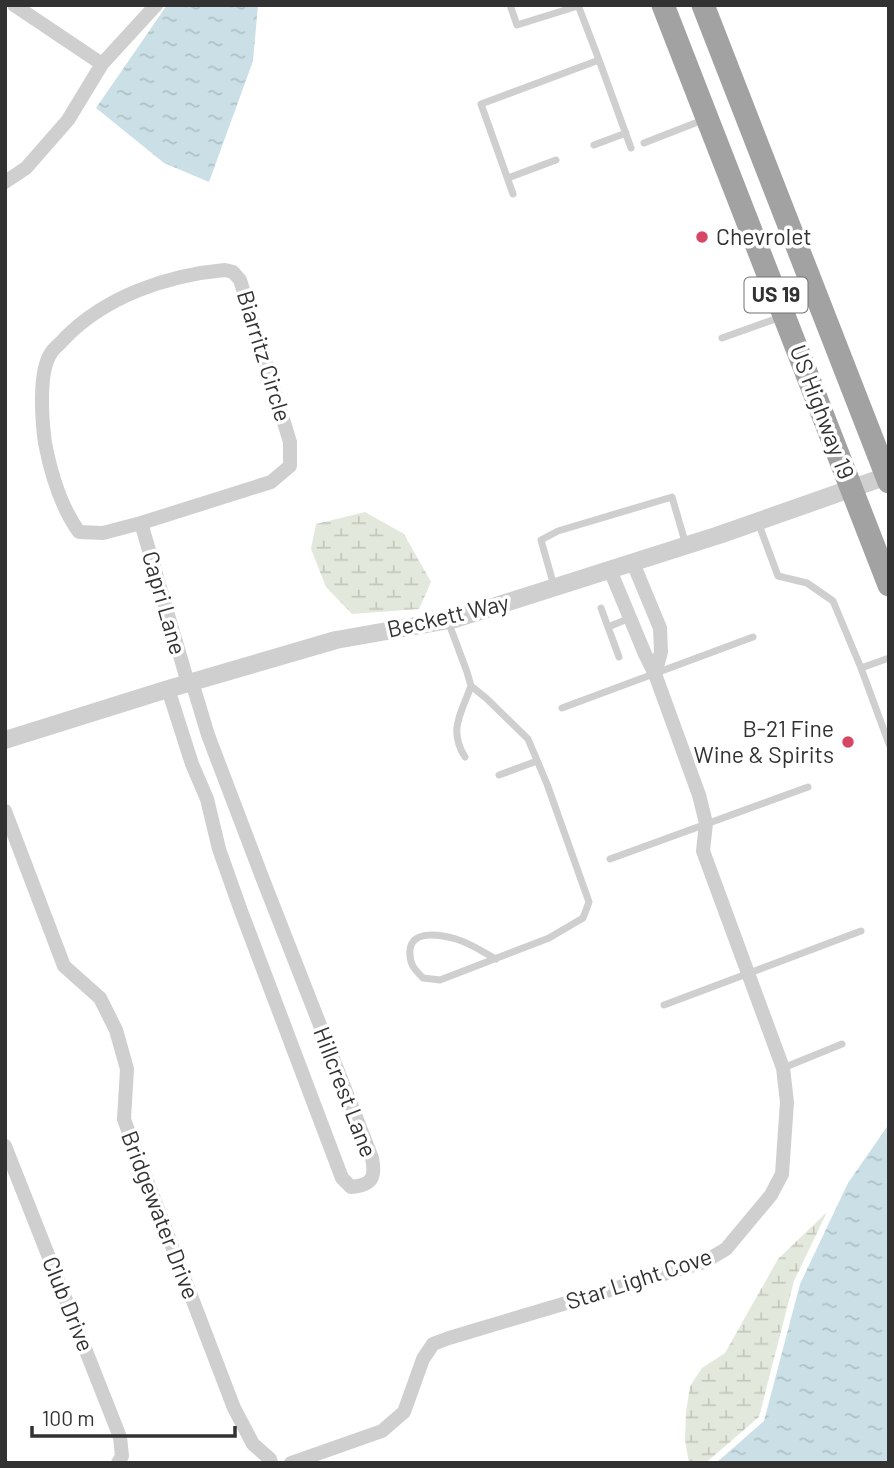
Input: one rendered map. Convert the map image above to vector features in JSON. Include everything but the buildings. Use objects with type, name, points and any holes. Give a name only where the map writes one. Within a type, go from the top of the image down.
[{"type":"highway","name":"US Highway 19","points":[[663,5],[889,585]]},
{"type":"highway","name":"US Highway 19","points":[[703,5],[888,478]]},
{"type":"street","points":[[14,5],[102,64]]},
{"type":"street","points":[[5,182],[26,167],[68,120],[102,64],[156,5]]},
{"type":"street","name":"Biarritz Circle","points":[[203,272],[233,272],[240,280],[290,442],[290,466],[271,482],[141,523],[103,533],[79,532],[69,518],[57,487],[42,425],[43,374],[50,354],[78,325],[135,291],[203,272]]},
{"type":"street","name":"Beckett Way","points":[[5,740],[336,640],[448,620],[686,546],[888,478]]},
{"type":"street","name":"Capri Lane","points":[[141,523],[190,682]]},
{"type":"street","name":"Star Light Cove","points":[[633,562],[660,628],[661,652],[655,674]]},
{"type":"street","name":"Star Light Cove","points":[[291,1463],[382,1430],[404,1412],[423,1359],[433,1344],[704,1262],[726,1249],[771,1195],[782,1174],[787,1102],[783,1068],[703,850],[706,823],[699,795],[655,674],[610,570]]},
{"type":"street","name":"Hillcrest Lane","points":[[168,689],[241,911],[342,1178],[351,1186],[362,1186],[371,1180],[374,1170],[372,1158],[244,830],[190,682]]},
{"type":"street","name":"Bridgewater Drive","points":[[5,811],[64,966],[100,998],[116,1030],[127,1069],[124,1119],[131,1139],[234,1408],[253,1444],[271,1463]]},
{"type":"street","name":"Club Drive","points":[[5,1146],[120,1437],[122,1456],[118,1463]]},
{"type":"lane","points":[[510,5],[517,25],[578,6],[631,148]]},
{"type":"lane","points":[[513,194],[481,104],[599,60]]},
{"type":"lane","points":[[644,143],[707,119]]},
{"type":"lane","points":[[594,145],[626,133]]},
{"type":"lane","points":[[508,178],[556,160]]},
{"type":"lane","points":[[722,338],[784,316]]},
{"type":"lane","points":[[554,587],[541,540],[558,531],[672,497],[686,546]]},
{"type":"lane","points":[[758,522],[778,576],[807,583],[834,601],[889,744]]},
{"type":"lane","points":[[601,608],[620,657]]},
{"type":"lane","points":[[608,627],[630,618]]},
{"type":"lane","points":[[448,620],[471,686],[528,739],[589,902],[583,918],[549,938],[496,959],[440,980],[423,978],[412,966],[411,945],[418,937],[433,934],[458,939],[496,959]]},
{"type":"lane","points":[[562,708],[753,638]]},
{"type":"lane","points":[[861,668],[889,658]]},
{"type":"lane","points":[[465,757],[457,745],[455,729],[471,686]]},
{"type":"lane","points":[[499,775],[537,761]]},
{"type":"lane","points":[[610,859],[808,786]]},
{"type":"lane","points":[[664,1005],[861,931]]},
{"type":"lane","points":[[783,1068],[842,1044]]},
{"type":"green space","points":[[365,512],[404,534],[431,582],[419,609],[352,614],[326,587],[311,549],[316,524]]},
{"type":"green space","points":[[827,1212],[794,1281],[759,1417],[709,1460],[689,1463],[685,1440],[690,1386],[702,1368],[725,1353],[778,1259]]},
{"type":"water","points":[[167,5],[258,5],[253,61],[209,182],[164,163],[96,108]]},
{"type":"water","points":[[889,1124],[889,1463],[716,1463],[764,1421],[800,1284],[848,1183]]},
{"type":"place","name":"Chevrolet","points":[[702,237]]},
{"type":"place","name":"B-21 Fine Wine & Spirits","points":[[848,742]]}]
